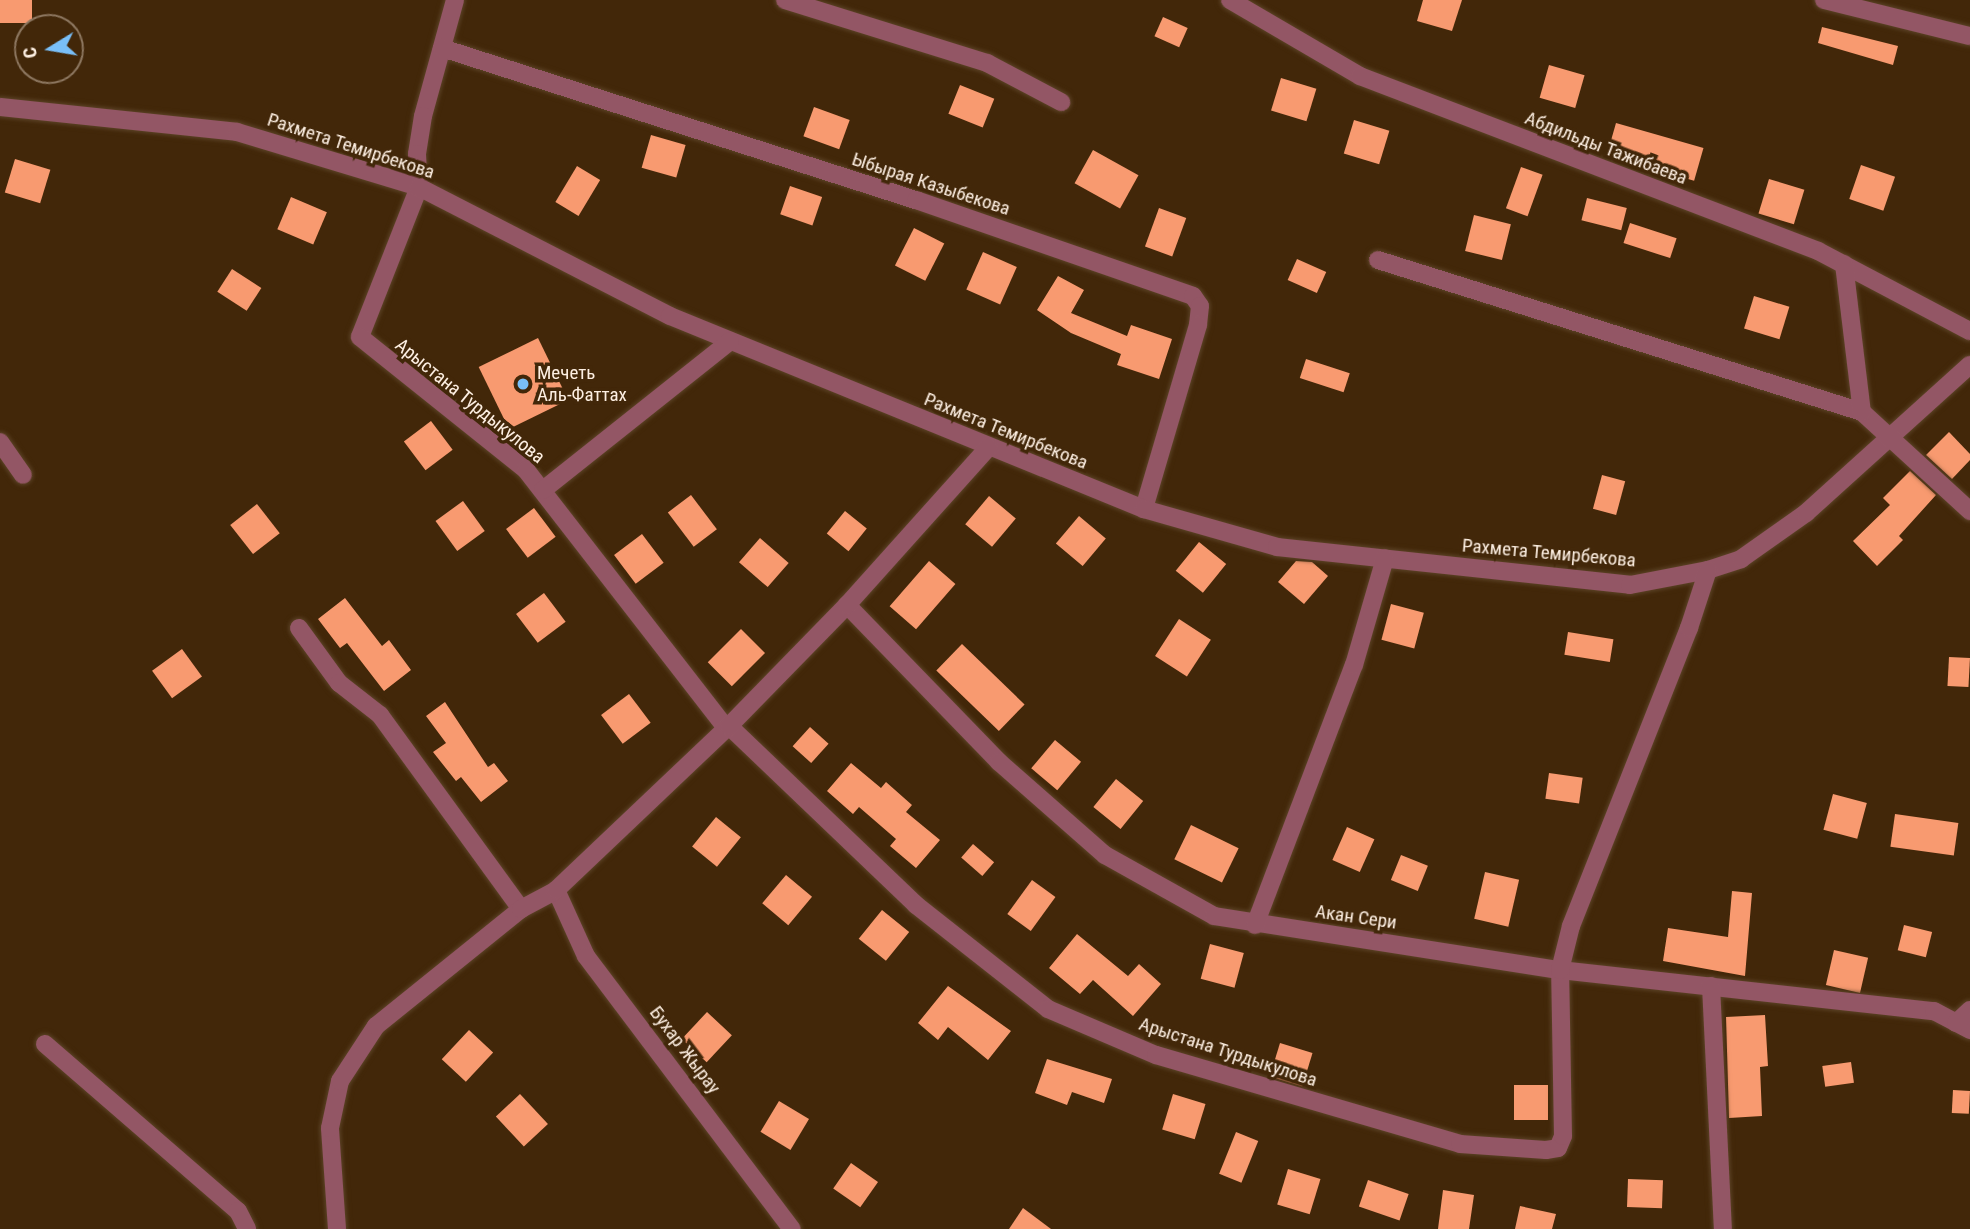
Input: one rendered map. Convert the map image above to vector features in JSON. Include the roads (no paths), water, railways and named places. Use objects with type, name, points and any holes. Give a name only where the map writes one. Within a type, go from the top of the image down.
[{"type":"street","points":[[419,187],[417,154],[423,116],[455,0]]},
{"type":"street","points":[[785,0],[987,63],[1061,102]]},
{"type":"street","name":"Абдильды Тажибаева","points":[[1230,0],[1360,76],[1844,264],[1970,331]]},
{"type":"street","points":[[1824,0],[1970,36]]},
{"type":"street","name":"Ыбырая Казыбекова","points":[[442,48],[916,200],[1193,296],[1200,306],[1198,325],[1144,509]]},
{"type":"street","name":"Рахмета Темирбекова","points":[[0,107],[237,132],[419,187],[670,316],[1144,509],[1277,547],[1630,585],[1707,570],[1741,559],[1806,513],[1970,365]]},
{"type":"street","name":"Арыстана Турдыкулова","points":[[419,187],[360,337],[526,470],[727,727],[916,905],[1048,1009],[1156,1055],[1460,1144],[1546,1150],[1558,1148],[1563,1136],[1560,970]]},
{"type":"street","points":[[1378,260],[1862,412],[1970,511]]},
{"type":"street","points":[[1844,264],[1862,412]]},
{"type":"street","points":[[543,489],[730,341]]},
{"type":"street","points":[[0,442],[23,475]]},
{"type":"street","points":[[337,1229],[330,1128],[340,1081],[376,1026],[521,909],[556,890],[727,727],[848,605],[989,447]]},
{"type":"street","points":[[1255,925],[1353,665],[1385,558]]},
{"type":"street","points":[[1560,970],[1571,926],[1689,628],[1707,570]]},
{"type":"street","name":"Акан Сери","points":[[848,605],[999,762],[1104,855],[1214,916],[1255,925],[1560,970],[1934,1011],[1963,1026]]},
{"type":"street","points":[[299,628],[339,683],[380,715],[521,909]]},
{"type":"street","name":"Бухар Жырау","points":[[556,890],[586,956],[792,1229]]},
{"type":"street","points":[[1711,986],[1723,1229]]},
{"type":"street","points":[[1963,1026],[1970,1010]]},
{"type":"street","points":[[45,1044],[238,1211],[247,1229]]},
{"type":"place","name":"Мечеть Аль-Фаттах","points":[[523,384]]}]
